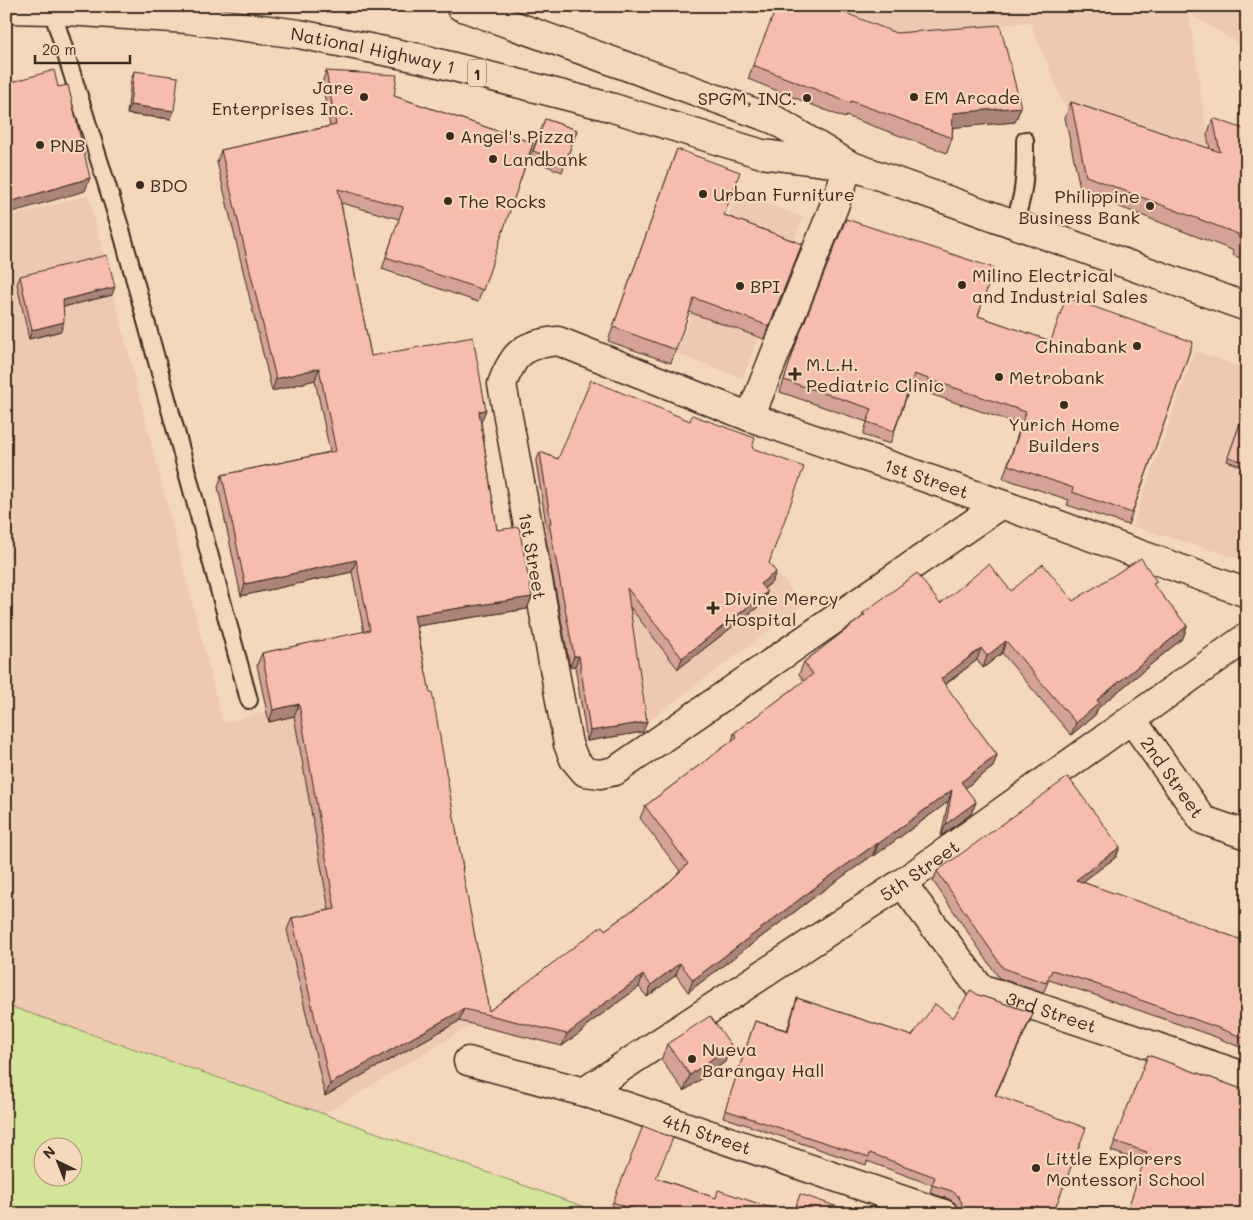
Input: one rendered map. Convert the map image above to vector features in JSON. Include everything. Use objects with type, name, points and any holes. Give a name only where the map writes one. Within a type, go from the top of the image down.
[{"type":"main road","name":"National Highway 1","points":[[460,6],[490,12],[775,120],[849,165],[1247,307]]},
{"type":"main road","name":"National Highway 1","points":[[6,9],[52,10],[187,19],[299,34],[419,58],[610,107],[762,154],[849,165]]},
{"type":"main road","points":[[750,417],[834,209],[849,165]]},
{"type":"main road","name":"1st Street","points":[[1001,504],[615,771],[600,774],[585,772],[574,759],[568,744],[502,384],[509,365],[523,350],[540,342],[558,341],[750,417],[1001,504],[1247,594]]},
{"type":"main road","name":"5th Street","points":[[584,1092],[902,883],[1247,637]]},
{"type":"main road","name":"2nd Street","points":[[1132,720],[1203,820],[1247,835]]},
{"type":"main road","name":"3rd Street","points":[[902,883],[980,988],[1247,1077]]},
{"type":"main road","name":"4th Street","points":[[468,1061],[584,1092],[944,1214]]},
{"type":"lane","points":[[52,10],[122,233],[249,700]]},
{"type":"lane","points":[[1013,223],[1022,202],[1025,186],[1025,140]]},
{"type":"shaded area","points":[[826,6],[1247,6],[1247,48],[1189,13],[1211,161],[1065,107],[1030,22],[888,36]]},
{"type":"shaded area","name":"BPI","points":[[737,193],[803,217],[743,378],[677,354]]},
{"type":"shaded area","points":[[88,195],[223,723],[426,669],[487,1015],[324,1114],[6,1005],[6,218]]},
{"type":"shaded area","points":[[1195,351],[1247,369],[1247,561],[1132,526]]},
{"type":"shaded area","name":"Divine Mercy Hospital","points":[[612,492],[743,530],[803,605],[648,721],[627,610]]},
{"type":"green space","points":[[6,1005],[324,1114],[604,1214],[6,1214]]},
{"type":"building","points":[[777,6],[828,6],[896,33],[1000,25],[1021,107],[953,113],[952,138],[851,101],[850,103],[753,65]]},
{"type":"building","name":"PNB","points":[[54,70],[58,87],[68,85],[90,178],[6,203],[6,84]]},
{"type":"building","points":[[134,71],[178,77],[174,111],[130,105]]},
{"type":"building","points":[[326,71],[397,75],[394,96],[533,143],[483,290],[386,257],[403,207],[338,189],[371,356],[473,337],[486,410],[479,411],[497,530],[519,527],[532,597],[414,615],[430,692],[432,692],[489,1011],[602,926],[605,930],[664,887],[688,864],[645,806],[737,737],[734,733],[813,674],[804,662],[865,615],[863,613],[917,573],[940,604],[989,564],[1011,591],[1043,564],[1073,601],[1141,558],[1157,582],[1153,584],[1187,626],[1097,700],[1099,703],[1076,723],[1006,641],[987,656],[981,648],[941,679],[997,755],[961,782],[976,802],[946,824],[952,790],[825,880],[693,980],[680,963],[651,985],[643,975],[589,1015],[590,1017],[567,1034],[464,1009],[330,1084],[292,918],[335,909],[299,704],[273,710],[262,653],[370,630],[356,560],[245,584],[222,475],[336,451],[319,368],[276,379],[221,150],[336,125]]},
{"type":"building","points":[[1071,102],[1220,152],[1213,118],[1244,129],[1247,154],[1247,243],[1239,239],[1238,234],[1086,176]]},
{"type":"building","points":[[545,119],[577,130],[565,163],[533,151]]},
{"type":"building","points":[[677,149],[740,172],[724,215],[802,244],[769,326],[694,298],[676,350],[613,327]]},
{"type":"building","points":[[846,219],[994,268],[978,316],[1051,341],[1066,297],[1193,342],[1132,513],[1072,492],[1073,488],[1008,465],[1026,412],[914,374],[894,431],[867,422],[872,409],[784,380],[798,338]]},
{"type":"building","points":[[107,255],[115,287],[63,300],[64,322],[32,330],[20,276]]},
{"type":"building","points":[[591,380],[690,421],[692,415],[755,438],[752,448],[804,467],[769,563],[776,572],[760,584],[767,592],[682,658],[627,588],[647,722],[590,731],[579,656],[574,656],[549,523],[551,523],[540,452],[558,459]]},
{"type":"building","points":[[1247,404],[1247,463],[1228,457]]},
{"type":"building","points":[[1068,777],[1120,847],[1076,880],[1247,942],[1247,1039],[1052,970],[1046,983],[1003,968],[937,871]]},
{"type":"building","points":[[971,990],[978,995],[1033,1013],[995,1095],[1086,1128],[1053,1214],[960,1214],[962,1203],[958,1196],[952,1191],[932,1185],[935,1177],[870,1153],[869,1157],[725,1110],[755,1021],[788,1031],[797,998],[912,1036],[935,1004],[953,1018]]},
{"type":"building","points":[[710,1016],[731,1045],[690,1075],[667,1044]]},
{"type":"building","points":[[1148,1055],[1247,1091],[1247,1214],[1126,1214],[1147,1152],[1114,1141]]},
{"type":"building","points":[[643,1126],[673,1138],[656,1178],[716,1198],[718,1190],[789,1214],[645,1214],[613,1202]]},
{"type":"building","points":[[800,1194],[850,1211],[849,1214],[793,1214]]},
{"type":"place","name":"Jare Enterprises Inc.","points":[[364,97]]},
{"type":"place","name":"EM Arcade","points":[[914,97]]},
{"type":"place","name":"SPGM, INC.","points":[[807,98]]},
{"type":"place","name":"Angel's Pizza","points":[[450,136]]},
{"type":"place","name":"PNB","points":[[40,145]]},
{"type":"place","name":"Landbank","points":[[493,159]]},
{"type":"place","name":"BDO","points":[[140,185]]},
{"type":"place","name":"Urban Furniture","points":[[703,194]]},
{"type":"place","name":"The Rocks","points":[[448,201]]},
{"type":"place","name":"Philippine Business Bank","points":[[1150,206]]},
{"type":"place","name":"Milino Electrical and Industrial Sales","points":[[962,285]]},
{"type":"place","name":"BPI","points":[[740,286]]},
{"type":"place","name":"Chinabank","points":[[1137,346]]},
{"type":"place","name":"M.L.H. Pediatric Clinic","points":[[795,374]]},
{"type":"place","name":"Metrobank","points":[[999,377]]},
{"type":"place","name":"Yurich Home Builders","points":[[1064,405]]},
{"type":"place","name":"Divine Mercy Hospital","points":[[713,608]]},
{"type":"place","name":"Nueva Barangay Hall","points":[[692,1059]]},
{"type":"place","name":"Little Explorers Montessori School","points":[[1036,1168]]}]
